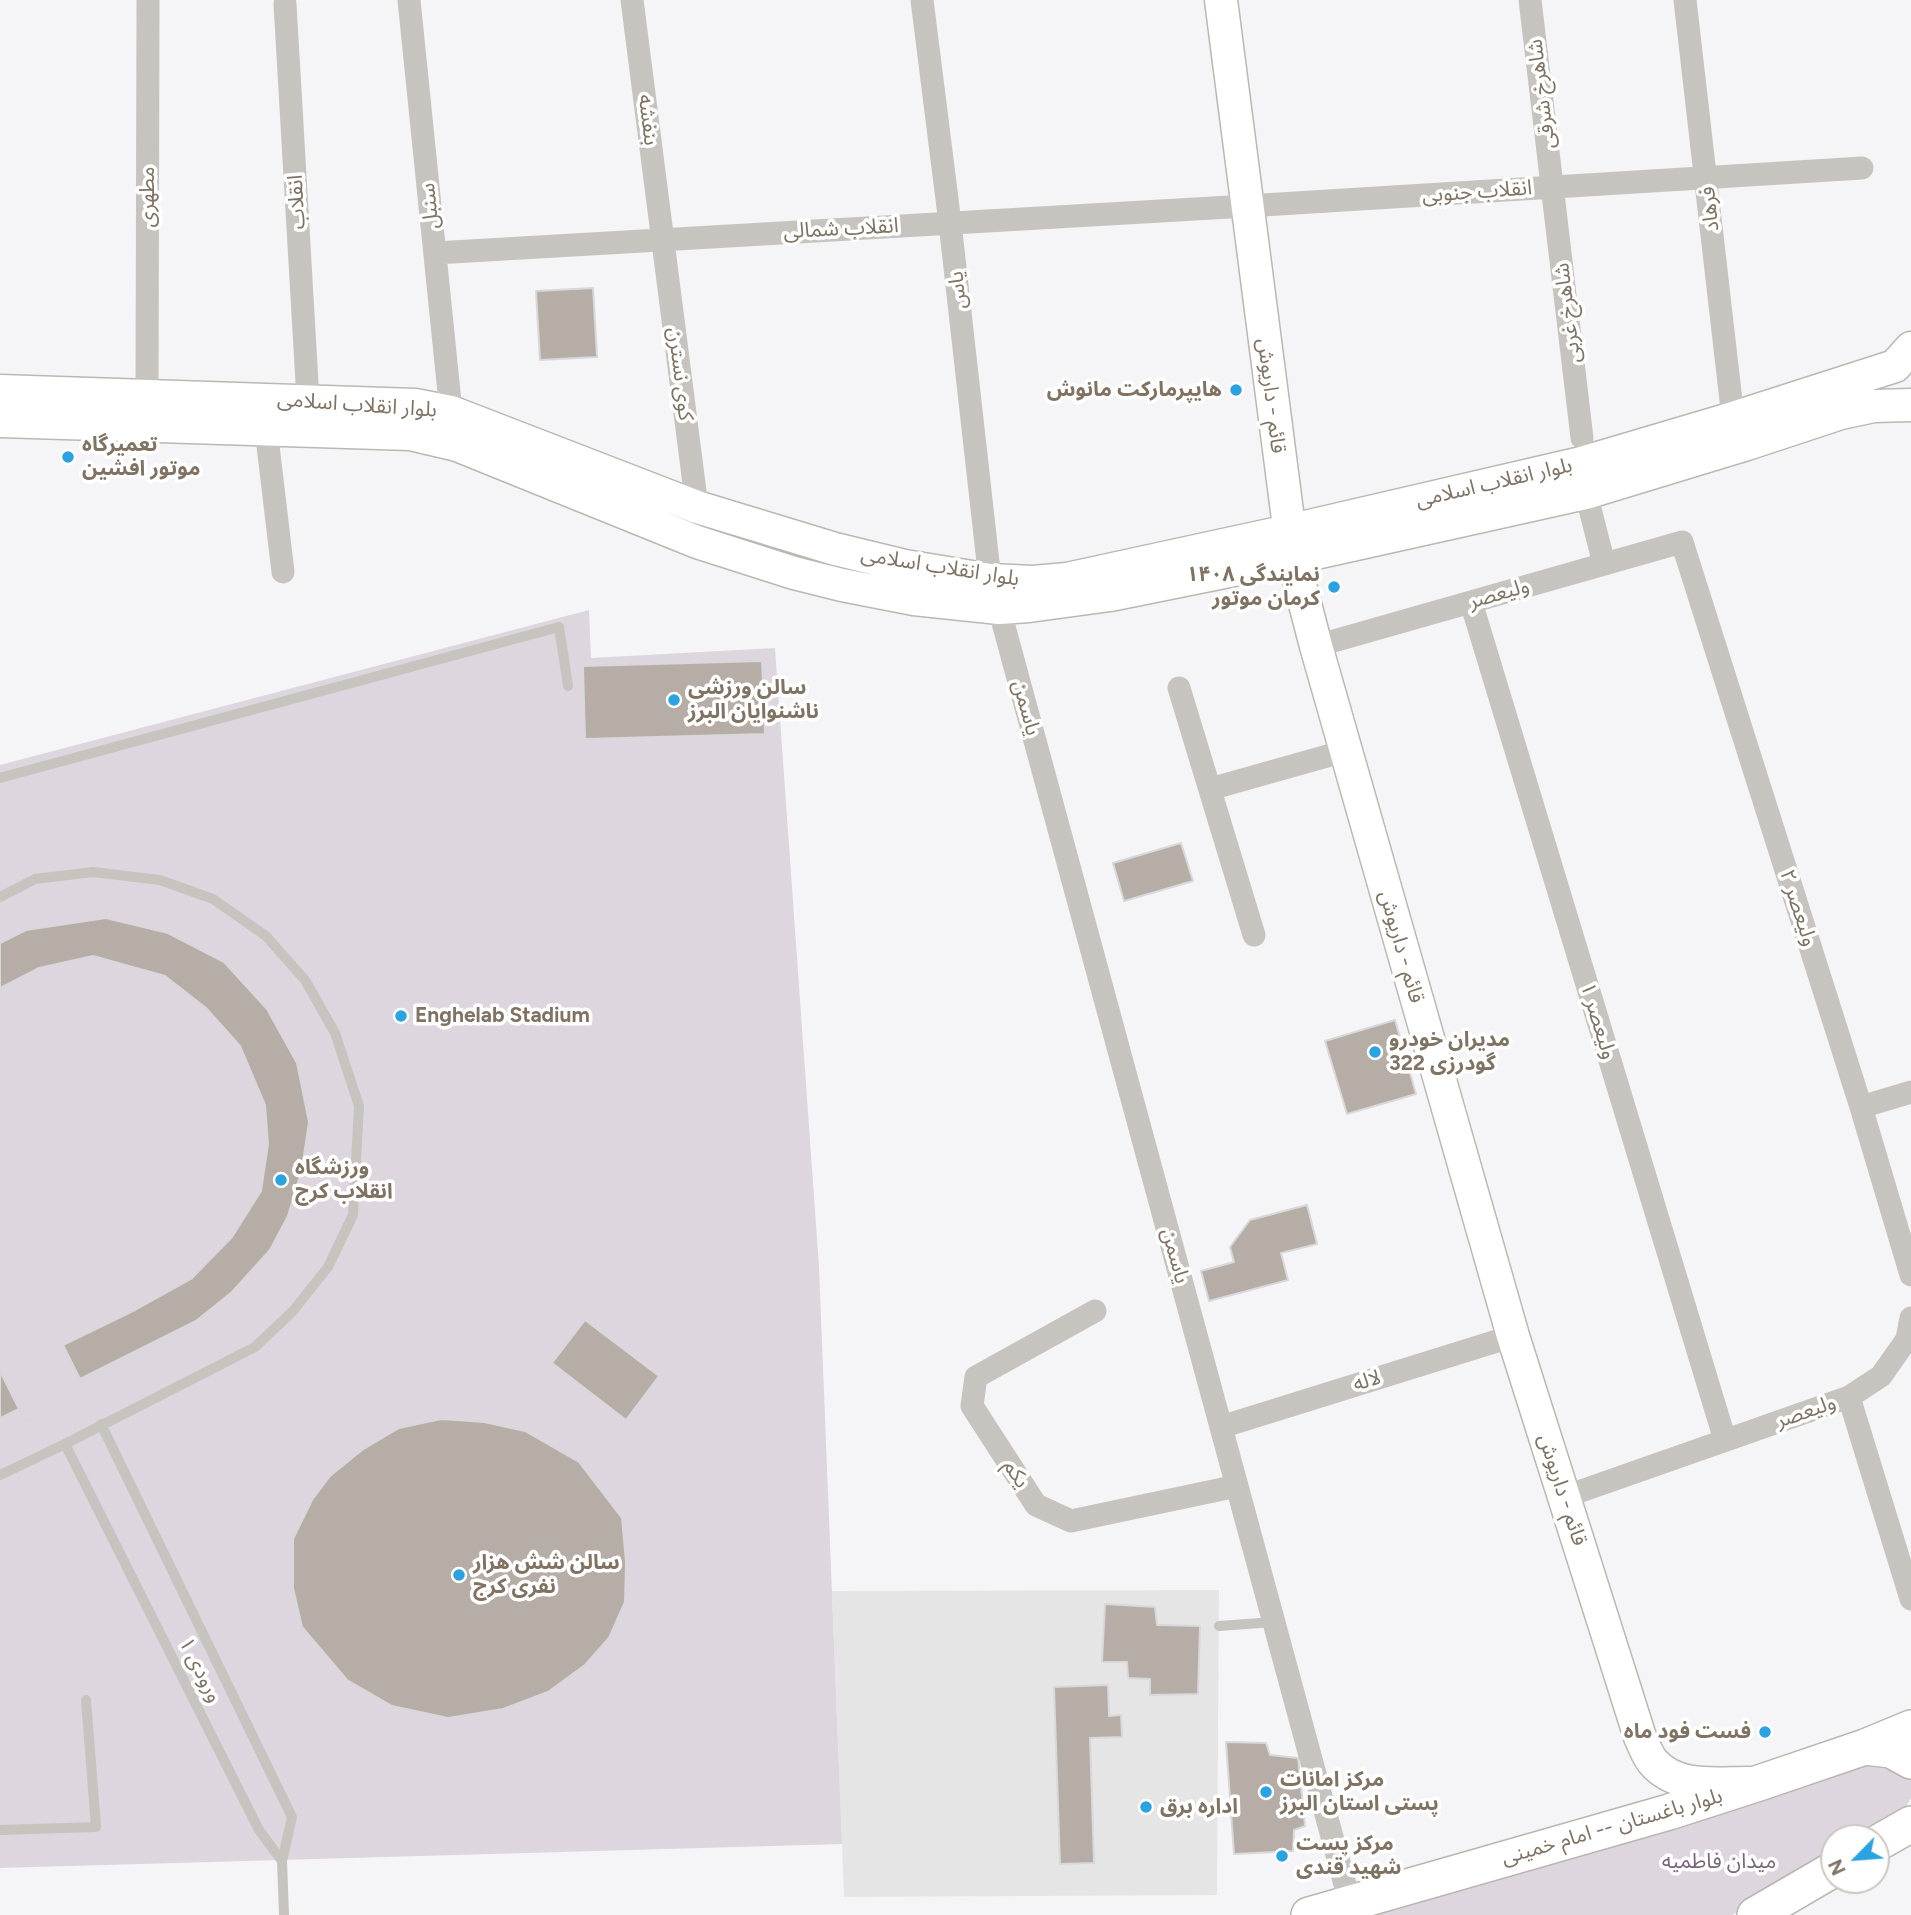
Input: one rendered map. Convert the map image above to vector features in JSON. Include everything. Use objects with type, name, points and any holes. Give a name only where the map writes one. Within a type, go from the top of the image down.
[{"type":"main road","name":"قائم - داریوش","points":[[1221,0],[1291,545],[1345,751],[1513,1336],[1640,1737],[1652,1760],[1667,1774],[1688,1782],[1759,1783]]},
{"type":"main road","name":"بلوار انقلاب اسلامی","points":[[1291,545],[1733,418],[1906,359]]},
{"type":"main road","name":"بلوار انقلاب اسلامی","points":[[0,391],[308,400],[415,405],[451,412],[697,507],[835,550],[905,566],[995,594]]},
{"type":"main road","name":"بلوار انقلاب اسلامی","points":[[0,421],[410,433],[457,445],[697,542],[794,573],[914,598],[995,594],[1033,582],[1291,545],[1587,492],[1747,444],[1841,412],[1874,406],[1911,405]]},
{"type":"main road","name":"بلوار باغستان -- امام خمینی","points":[[1313,1915],[1669,1812],[1865,1747],[1911,1728]]},
{"type":"main road","points":[[1865,1747],[1891,1750],[1911,1761]]},
{"type":"main road","points":[[1890,1835],[1909,1823]]},
{"type":"main road","points":[[1755,1915],[1820,1877]]},
{"type":"street","name":"مطهری","points":[[147,395],[148,0]]},
{"type":"street","name":"سنبل","points":[[409,0],[451,412]]},
{"type":"street","name":"بنفشه","points":[[632,0],[663,240]]},
{"type":"street","name":"یاس","points":[[922,0],[995,594]]},
{"type":"street","name":"شاهرخ شرقی","points":[[1530,0],[1553,187]]},
{"type":"street","name":"فرهاد","points":[[1685,0],[1733,418]]},
{"type":"street","name":"انقلاب","points":[[285,4],[308,400]]},
{"type":"street","name":"انقلاب جنوبی","points":[[1247,206],[1862,168]]},
{"type":"street","name":"شاهرخ غربی","points":[[1553,187],[1582,438]]},
{"type":"street","name":"انقلاب شمالی","points":[[435,253],[1247,206]]},
{"type":"street","name":"کوی نسترن","points":[[663,240],[697,507]]},
{"type":"street","points":[[266,429],[283,572]]},
{"type":"street","points":[[1587,492],[1604,564]]},
{"type":"street","name":"ولیعصر","points":[[1316,646],[1682,542]]},
{"type":"street","name":"ولیعصر ۲","points":[[1682,542],[1861,1107],[1911,1275]]},
{"type":"street","name":"یاسمن","points":[[995,594],[1350,1903]]},
{"type":"street","name":"ولیعصر ۱","points":[[1471,602],[1725,1440]]},
{"type":"street","points":[[1179,688],[1254,935]]},
{"type":"street","points":[[1210,789],[1345,751]]},
{"type":"street","points":[[1861,1107],[1911,1092]]},
{"type":"street","name":"یکم","points":[[1095,1311],[976,1377],[972,1406],[1036,1505],[1071,1521],[1237,1486]]},
{"type":"street","points":[[1849,1397],[1881,1376],[1907,1339],[1911,1318]]},
{"type":"street","name":"لاله","points":[[1221,1427],[1513,1336]]},
{"type":"street","name":"ولیعصر","points":[[1563,1497],[1849,1397],[1911,1599]]},
{"type":"lane","points":[[0,778],[559,627],[568,686]]},
{"type":"lane","points":[[0,897],[35,879],[93,872],[160,880],[213,899],[266,936],[305,980],[335,1033],[359,1106],[353,1215],[328,1267],[293,1311],[255,1347],[0,1475]]},
{"type":"lane","points":[[101,1424],[292,1817],[282,1861],[284,1915]]},
{"type":"lane","name":"ورودی ۱","points":[[65,1444],[259,1830],[282,1861]]},
{"type":"lane","points":[[1219,1626],[1274,1622]]},
{"type":"lane","points":[[0,1830],[96,1827],[86,1700]]},
{"type":"shaded area","points":[[1219,1590],[1217,1895],[844,1897],[832,1591]]},
{"type":"green space","name":"Enghelab Stadium","points":[[589,610],[591,658],[775,648],[819,1267],[842,1844],[0,1868],[0,765]]},
{"type":"green space","name":"میدان فاطمیه","points":[[1869,1762],[1911,1773],[1911,1798],[1900,1817],[1888,1824],[1820,1824],[1820,1864],[1732,1915],[1363,1915]]},
{"type":"building","points":[[593,288],[597,357],[540,360],[536,291]]},
{"type":"building","name":"سالن ورزشی ناشنوایان البرز","points":[[762,661],[765,734],[585,739],[583,666]]},
{"type":"building","points":[[1181,843],[1193,881],[1124,901],[1113,863]]},
{"type":"building","name":"ورزشگاه انقلاب کرج","points":[[106,918],[168,933],[224,962],[267,1009],[297,1063],[309,1122],[302,1169],[288,1216],[270,1250],[232,1292],[196,1321],[80,1379],[86,1391],[25,1421],[19,1409],[0,1418],[0,1359],[56,1331],[63,1345],[191,1279],[232,1237],[261,1191],[268,1144],[265,1105],[240,1046],[206,1008],[165,976],[93,956],[39,968],[0,988],[0,943],[26,930]]},
{"type":"building","points":[[1395,1020],[1416,1094],[1347,1114],[1325,1041]]},
{"type":"building","points":[[1307,1205],[1317,1244],[1281,1253],[1288,1280],[1209,1301],[1201,1271],[1234,1262],[1230,1247],[1250,1220]]},
{"type":"building","points":[[585,1320],[659,1376],[626,1420],[552,1363]]},
{"type":"building","points":[[56,1331],[86,1391],[25,1421],[0,1371],[0,1359]]},
{"type":"building","name":"سالن شش هزار نفری کرج","points":[[441,1419],[484,1422],[525,1431],[579,1462],[622,1518],[626,1562],[625,1602],[609,1638],[585,1665],[548,1692],[503,1709],[448,1718],[392,1706],[347,1680],[302,1627],[293,1588],[293,1539],[312,1500],[330,1476],[362,1450],[399,1428]]},
{"type":"building","points":[[1105,1604],[1155,1607],[1157,1625],[1200,1626],[1198,1694],[1150,1695],[1150,1679],[1128,1678],[1127,1662],[1102,1662]]},
{"type":"building","points":[[1108,1685],[1109,1716],[1121,1715],[1122,1737],[1090,1738],[1094,1863],[1060,1864],[1054,1687]]},
{"type":"building","name":"مرکز امانات پستی استان البرز","points":[[1226,1742],[1266,1743],[1270,1755],[1298,1758],[1305,1826],[1294,1830],[1293,1851],[1234,1854]]},
{"type":"place","name":"هایپرمارکت مانوش","points":[[1236,390]]},
{"type":"place","name":"تعمیرگاه موتور افشین","points":[[68,457]]},
{"type":"place","name":"نمایندگی ۱۴۰۸ کرمان موتور","points":[[1334,587]]},
{"type":"place","name":"سالن ورزشی ناشنوایان البرز","points":[[674,700]]},
{"type":"place","name":"Enghelab Stadium","points":[[401,1016]]},
{"type":"place","name":"مدیران خودرو گودرزی 322","points":[[1375,1052]]},
{"type":"place","name":"ورزشگاه انقلاب کرج","points":[[281,1180]]},
{"type":"place","name":"سالن شش هزار نفری کرج","points":[[459,1575]]},
{"type":"place","name":"فست فود ماه","points":[[1765,1732]]},
{"type":"place","name":"مرکز امانات پستی استان البرز","points":[[1266,1792]]},
{"type":"place","name":"اداره برق","points":[[1146,1807]]},
{"type":"place","name":"مرکز پست شهید قندی","points":[[1282,1856]]}]
